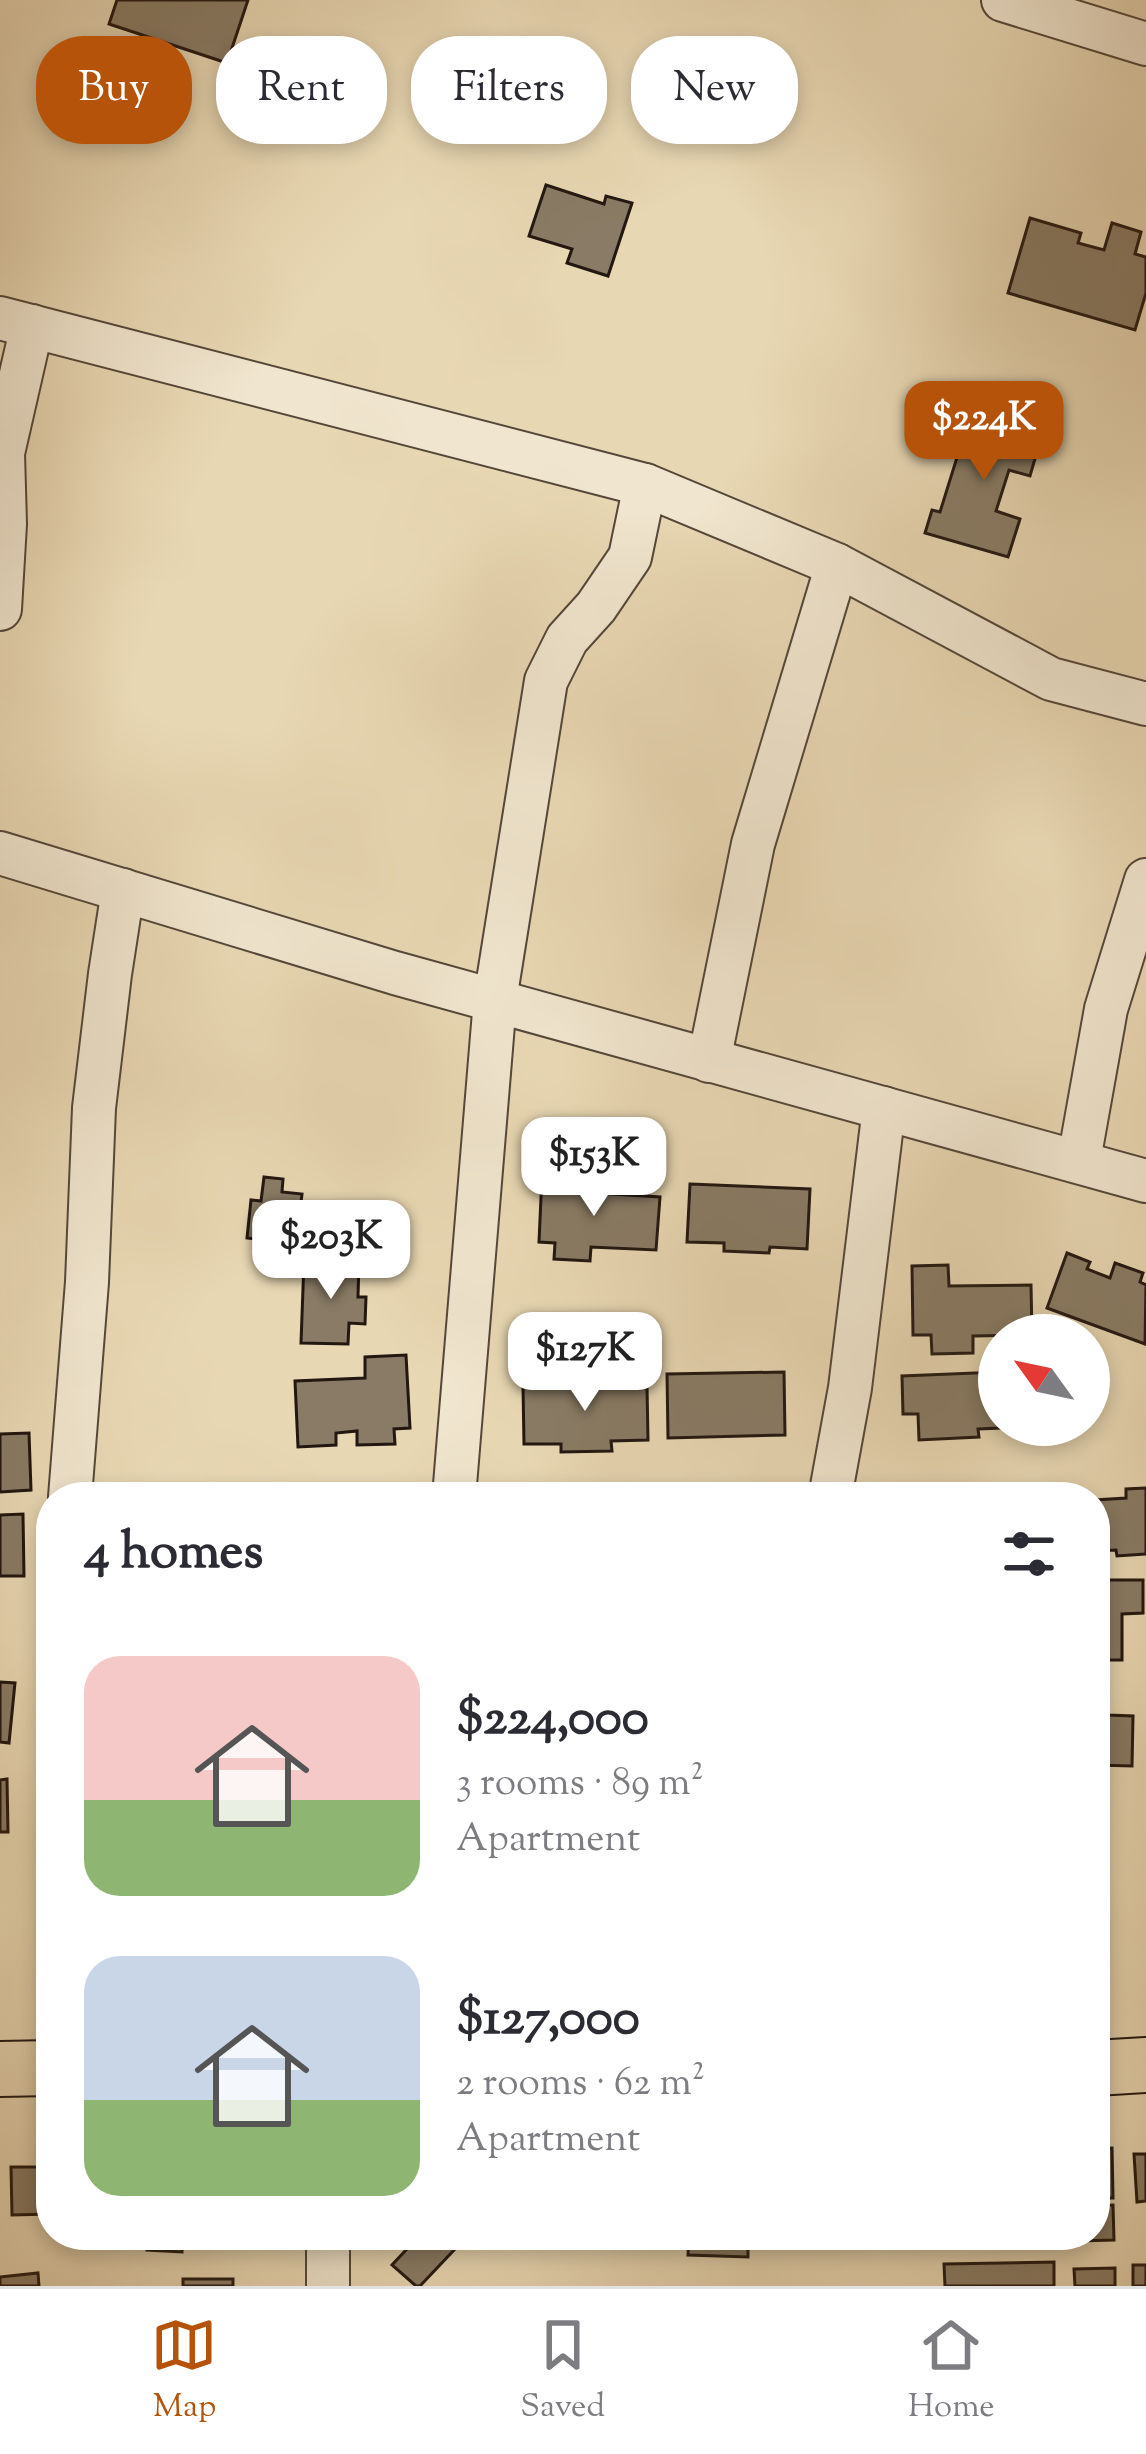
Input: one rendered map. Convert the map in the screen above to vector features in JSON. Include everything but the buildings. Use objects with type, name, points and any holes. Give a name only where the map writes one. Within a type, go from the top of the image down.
[{"type":"main road","points":[[1110,2067],[1146,2065]]},
{"type":"main road","points":[[0,2069],[36,2068]]},
{"type":"street","points":[[1003,0],[1146,44]]},
{"type":"street","points":[[0,609],[3,453],[16,322],[645,485],[837,565],[1051,680],[1146,704]]},
{"type":"street","points":[[455,1482],[495,1000],[546,681],[567,639],[630,557],[645,485]]},
{"type":"street","points":[[709,1060],[753,844],[837,565]]},
{"type":"street","points":[[0,853],[395,973],[1146,1181]]},
{"type":"street","points":[[1079,1160],[1106,1009],[1146,880]]},
{"type":"street","points":[[71,1482],[87,1282],[94,1108],[123,890]]},
{"type":"street","points":[[833,1482],[850,1388],[884,1108]]},
{"type":"street","points":[[328,2250],[328,2286]]}]
